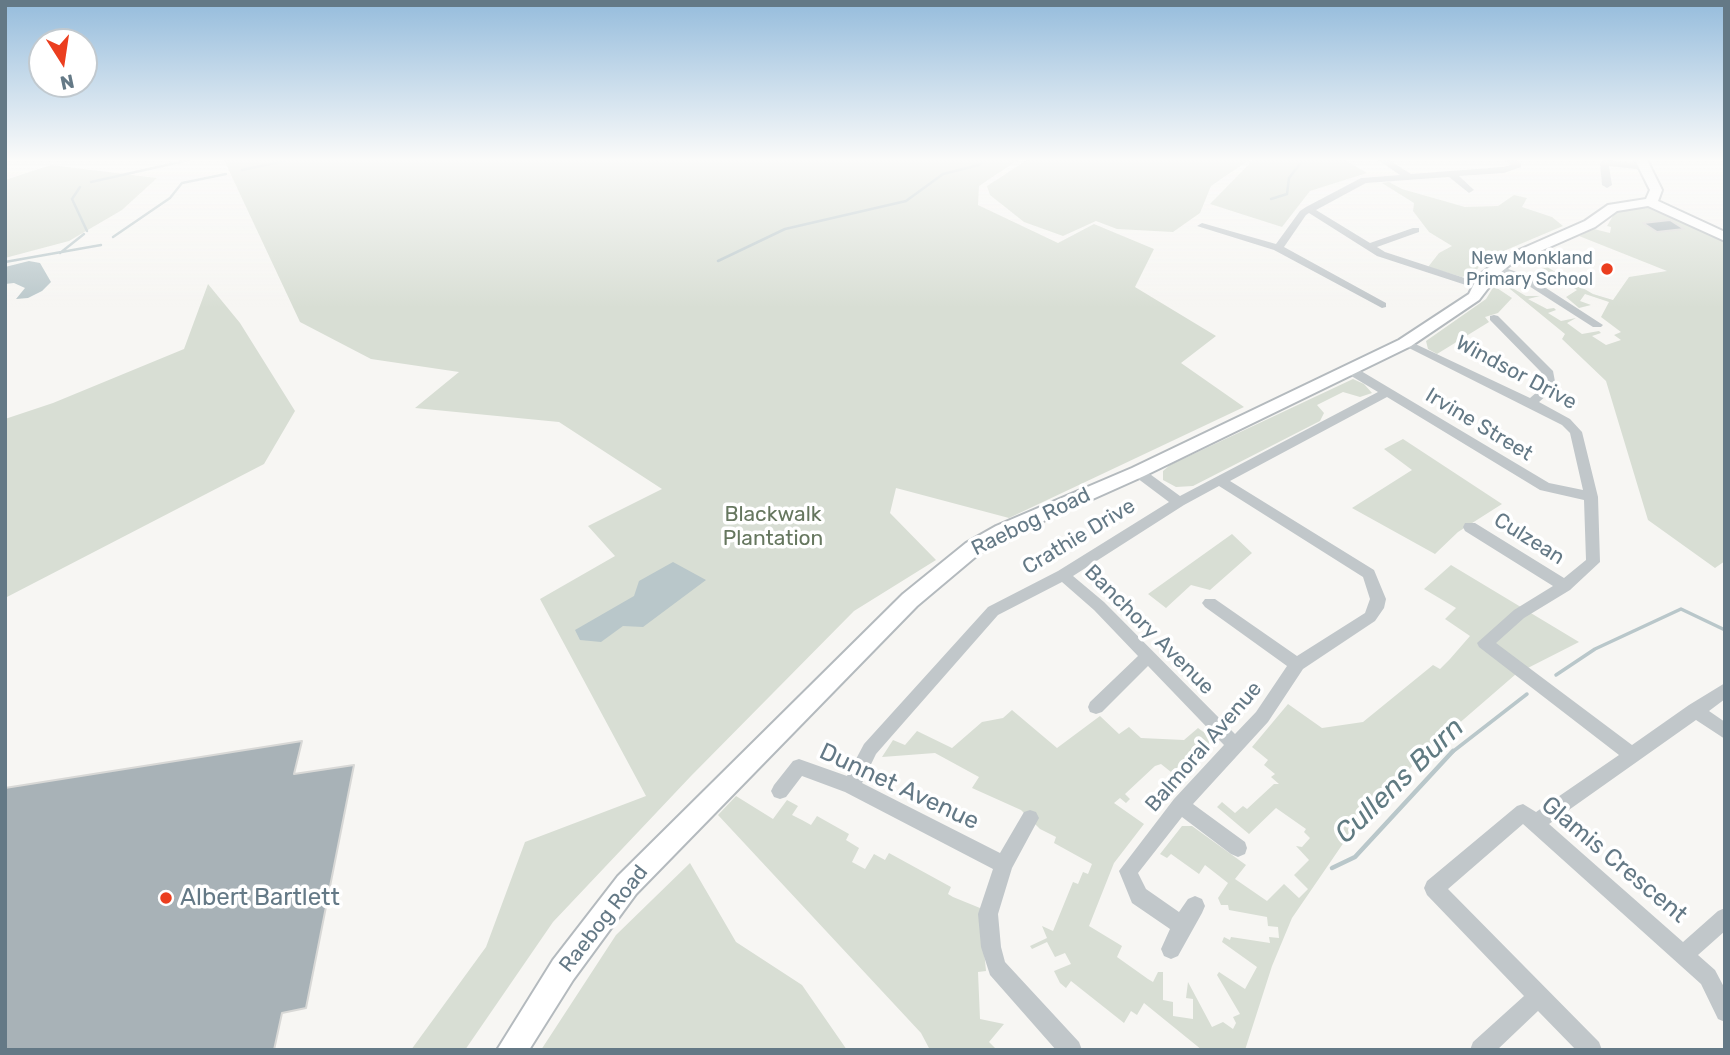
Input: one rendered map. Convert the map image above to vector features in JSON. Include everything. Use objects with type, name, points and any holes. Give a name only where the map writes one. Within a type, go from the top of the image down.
[{"type":"main road","name":"Raebog Road","points":[[512,1050],[563,970],[627,885],[910,600],[962,556],[1003,531],[1139,472],[1405,343],[1474,297],[1482,287],[1483,279],[1506,261],[1581,229],[1612,209]]},
{"type":"main road","points":[[1666,209],[1725,237]]},
{"type":"street","points":[[1309,209],[1368,247],[1401,262],[1482,287]]},
{"type":"street","points":[[1278,248],[1309,209]]},
{"type":"street","points":[[1202,226],[1278,248],[1382,305]]},
{"type":"street","points":[[1368,247],[1416,230]]},
{"type":"street","points":[[1499,269],[1522,277],[1588,313],[1597,325]]},
{"type":"street","points":[[1494,318],[1546,372],[1550,387],[1531,403]]},
{"type":"street","name":"Windsor Drive","points":[[1405,343],[1531,403],[1566,422],[1576,432],[1591,497],[1593,562],[1565,586],[1519,614],[1485,643],[1631,754]]},
{"type":"street","name":"Irvine Street","points":[[1352,371],[1545,487],[1591,497]]},
{"type":"street","name":"Crathie Drive","points":[[851,786],[870,749],[993,611],[1063,575],[1179,502],[1387,392]]},
{"type":"street","points":[[1139,472],[1179,502]]},
{"type":"street","name":"Balmoral Avenue","points":[[1182,926],[1139,896],[1128,871],[1180,805],[1262,717],[1297,664],[1370,617],[1378,599],[1369,575],[1219,480]]},
{"type":"street","name":"Culzean","points":[[1470,527],[1565,586]]},
{"type":"street","name":"Banchory Avenue","points":[[1063,575],[1099,606],[1235,745]]},
{"type":"street","points":[[1210,603],[1297,664]]},
{"type":"street","points":[[1096,707],[1147,657]]},
{"type":"street","points":[[1535,823],[1725,690]]},
{"type":"street","points":[[1695,710],[1725,732]]},
{"type":"street","name":"Dunnet Avenue","points":[[780,791],[799,767],[851,786],[1004,865]]},
{"type":"street","points":[[1180,805],[1238,848]]},
{"type":"street","name":"Glamis Crescent","points":[[1591,1050],[1434,888],[1523,812],[1684,954],[1708,978],[1725,1012]]},
{"type":"street","points":[[1030,818],[1004,865],[988,914],[997,968],[1071,1050]]},
{"type":"street","points":[[1171,949],[1195,906]]},
{"type":"street","points":[[1684,954],[1725,918]]},
{"type":"street","points":[[1481,1050],[1539,996]]},
{"type":"green space","points":[[5,209],[123,209],[69,241],[5,258]]},
{"type":"green space","name":"Blackwalk Plantation","points":[[247,209],[987,209],[1058,243],[1094,224],[1154,249],[1135,287],[1216,336],[1181,363],[1244,407],[1009,518],[896,488],[890,513],[936,560],[854,611],[691,776],[553,922],[465,1050],[411,1050],[486,947],[525,842],[646,796],[540,599],[615,556],[588,526],[662,489],[559,422],[415,408],[459,372],[371,359],[300,322]]},
{"type":"green space","points":[[1008,209],[1202,209],[1173,232],[1117,229],[1096,221],[1063,236],[1024,222]]},
{"type":"green space","points":[[1226,209],[1296,209],[1282,227]]},
{"type":"green space","points":[[1529,209],[1552,217],[1563,226],[1499,253],[1481,263],[1475,273],[1462,277],[1428,267],[1439,253],[1452,246],[1429,232],[1413,211]]},
{"type":"green space","points":[[1625,209],[1654,209],[1671,214],[1725,241],[1725,561],[1715,568],[1648,520],[1606,381],[1562,339],[1565,334],[1499,280],[1517,279],[1521,283],[1509,286],[1526,296],[1540,296],[1528,299],[1547,309],[1554,308],[1556,310],[1548,313],[1561,321],[1576,318],[1567,323],[1582,334],[1599,331],[1601,333],[1592,336],[1606,345],[1621,340],[1614,335],[1621,332],[1601,317],[1609,302],[1585,294],[1580,301],[1591,305],[1579,308],[1566,297],[1577,290],[1563,282],[1551,284],[1557,280],[1539,270],[1547,267],[1593,294],[1613,300],[1629,277],[1667,271],[1579,236],[1594,229],[1610,233],[1611,227],[1607,226],[1614,214]]},
{"type":"green space","points":[[208,284],[240,323],[295,411],[264,464],[5,598],[5,419],[53,403],[184,349]]},
{"type":"green space","points":[[1494,286],[1512,298],[1498,313],[1485,317],[1489,322],[1437,354],[1428,349],[1426,341],[1486,299]]},
{"type":"green space","points":[[1353,379],[1364,384],[1372,393],[1360,397],[1343,392],[1317,405],[1324,413],[1320,421],[1193,486],[1176,487],[1163,480],[1163,471],[1170,465]]},
{"type":"green space","points":[[1403,439],[1502,504],[1458,532],[1435,554],[1352,508],[1412,470],[1384,449]]},
{"type":"green space","points":[[1232,534],[1252,553],[1210,590],[1191,585],[1166,608],[1148,594]]},
{"type":"green space","points":[[1451,565],[1579,642],[1516,674],[1419,758],[1387,796],[1353,829],[1292,918],[1272,966],[1245,1050],[1202,1050],[1144,1003],[1137,1015],[1131,1011],[1124,1023],[1071,981],[1066,988],[1054,971],[1071,964],[1065,953],[1055,957],[1047,942],[1032,949],[1030,946],[1047,938],[1042,926],[1053,931],[1073,882],[1078,884],[1083,872],[1088,874],[1092,864],[1054,843],[1056,837],[1040,829],[1021,810],[972,788],[979,777],[935,753],[882,757],[893,740],[905,745],[917,731],[952,748],[982,722],[1003,718],[1012,710],[1057,748],[1100,716],[1119,734],[1129,727],[1141,738],[1184,740],[1198,728],[1209,736],[1209,752],[1188,778],[1175,768],[1171,772],[1161,764],[1155,766],[1125,794],[1130,799],[1126,803],[1120,798],[1114,803],[1144,824],[1114,863],[1089,926],[1122,946],[1117,957],[1148,979],[1153,982],[1158,972],[1163,972],[1163,1000],[1173,1002],[1173,1016],[1193,1019],[1193,999],[1186,998],[1188,982],[1212,1027],[1223,1022],[1233,1029],[1236,1023],[1233,1017],[1240,1014],[1217,975],[1219,972],[1245,989],[1257,967],[1222,942],[1224,937],[1230,940],[1231,937],[1270,943],[1269,937],[1279,938],[1278,927],[1268,926],[1267,917],[1229,910],[1228,905],[1221,905],[1218,898],[1228,883],[1205,865],[1199,874],[1171,854],[1167,858],[1160,854],[1182,826],[1192,826],[1246,865],[1235,879],[1267,901],[1284,884],[1299,898],[1308,889],[1294,875],[1309,860],[1296,846],[1302,847],[1310,838],[1304,832],[1306,829],[1276,808],[1249,834],[1217,807],[1222,802],[1235,813],[1243,806],[1247,809],[1274,784],[1279,784],[1271,777],[1275,774],[1264,765],[1268,760],[1252,747],[1288,704],[1322,728],[1363,722],[1433,665],[1440,669],[1450,659],[1470,636],[1445,619],[1456,608],[1424,589]]},
{"type":"green space","points":[[736,796],[773,819],[787,800],[798,806],[792,815],[811,825],[817,816],[849,834],[846,840],[859,848],[852,862],[865,869],[874,854],[885,860],[889,853],[951,887],[948,894],[980,908],[986,971],[978,972],[980,1019],[1004,1024],[989,1042],[997,1050],[930,1050],[921,1033],[718,815]]},
{"type":"green space","points":[[690,863],[736,942],[802,985],[847,1050],[541,1050],[616,935]]},
{"type":"shaded area","points":[[29,261],[40,263],[51,282],[42,291],[28,298],[16,299],[25,288],[14,283],[5,284],[5,267]]},
{"type":"shaded area","points":[[673,562],[706,580],[643,627],[623,626],[601,642],[580,640],[575,630],[634,596],[639,581]]},
{"type":"building","points":[[1670,220],[1684,229],[1657,232],[1643,223]]},
{"type":"building","name":"Albert Bartlett","points":[[302,741],[294,774],[354,765],[306,1008],[282,1013],[274,1050],[5,1050],[5,788]]},
{"type":"waterway","points":[[77,209],[87,231]]},
{"type":"waterway","points":[[113,237],[154,209]]},
{"type":"waterway","points":[[718,261],[785,229],[870,209]]},
{"type":"waterway","points":[[61,252],[84,234]]},
{"type":"waterway","points":[[61,252],[101,245]]},
{"type":"waterway","points":[[5,262],[61,252]]},
{"type":"waterway","name":"Cullens Burn","points":[[1556,675],[1595,649],[1681,609],[1725,630]]},
{"type":"waterway","name":"Cullens Burn","points":[[1452,753],[1527,694]]},
{"type":"waterway","name":"Cullens Burn","points":[[1332,868],[1355,857],[1452,753]]},
{"type":"place","name":"New Monkland Primary School","points":[[1607,269]]},
{"type":"place","name":"Albert Bartlett","points":[[166,898]]}]
